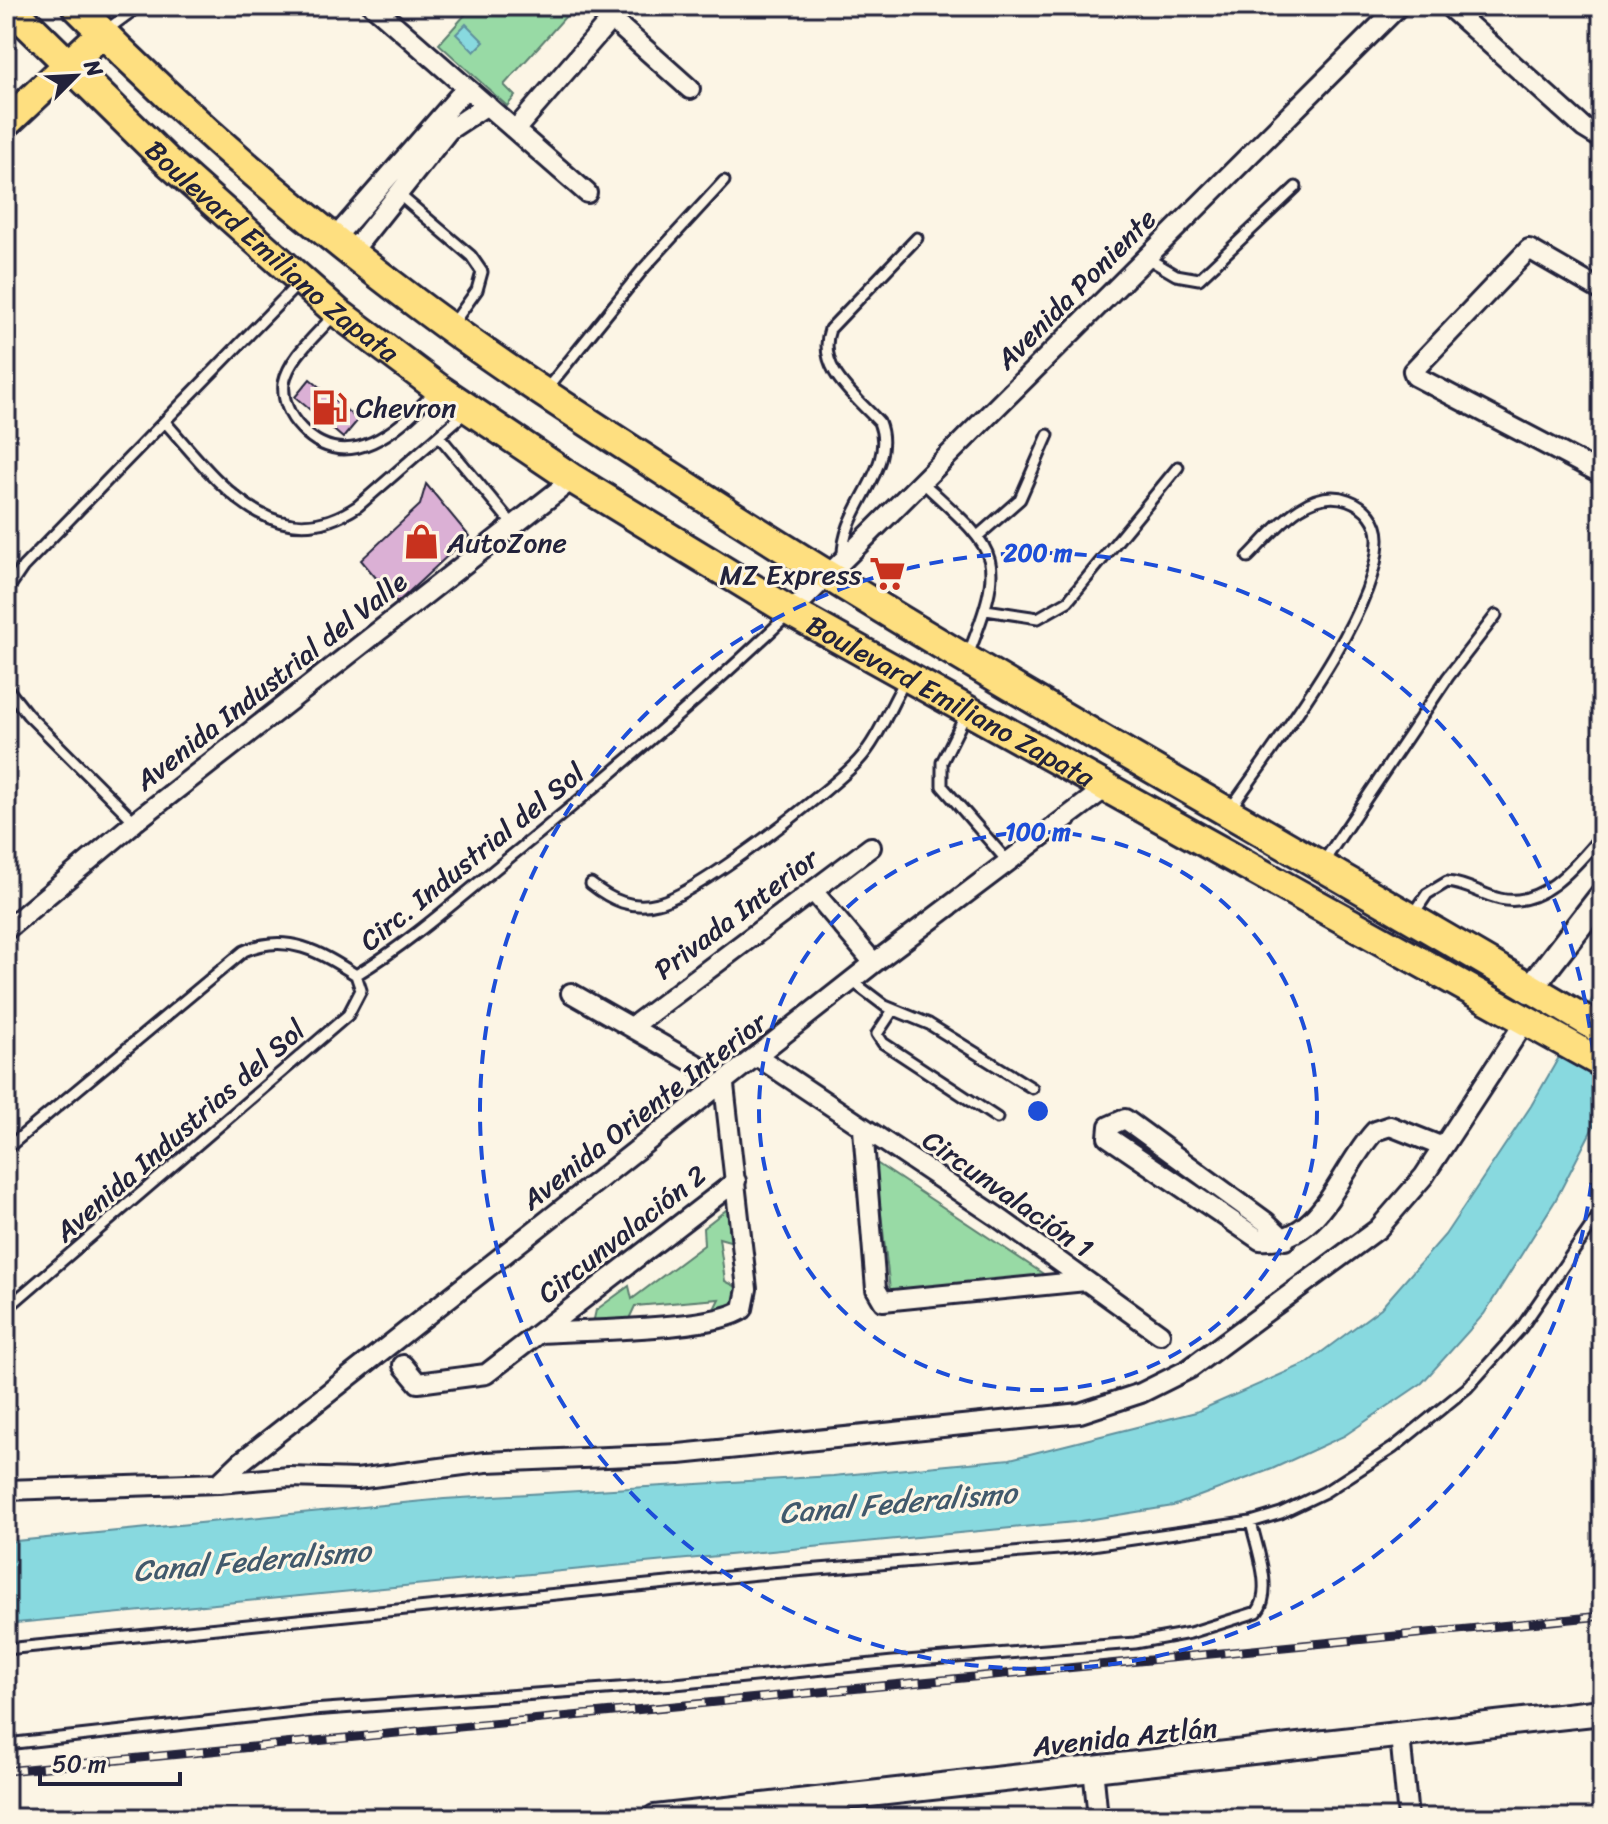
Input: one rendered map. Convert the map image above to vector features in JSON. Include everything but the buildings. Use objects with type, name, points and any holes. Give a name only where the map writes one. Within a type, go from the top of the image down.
[{"type":"main road","name":"Boulevard Emiliano Zapata","points":[[9,6],[166,160],[337,312],[469,410],[573,479],[791,612],[1526,1020],[1602,1030]]},
{"type":"main road","name":"Boulevard Emiliano Zapata","points":[[76,6],[190,117],[342,246],[450,328],[543,393],[835,568],[966,659],[1529,990],[1602,1063]]},
{"type":"main road","points":[[6,123],[102,33]]},
{"type":"main road","points":[[1529,990],[1602,896]]},
{"type":"main road","name":"Avenida Aztlán","points":[[655,1818],[774,1812],[1093,1768],[1602,1712]]},
{"type":"street","points":[[373,6],[587,193]]},
{"type":"street","points":[[597,6],[690,89]]},
{"type":"street","name":"Avenida Poniente","points":[[791,612],[1399,6]]},
{"type":"street","points":[[1448,6],[1573,118],[1602,139]]},
{"type":"street","points":[[515,130],[611,19]]},
{"type":"street","points":[[342,246],[383,181],[466,88]]},
{"type":"street","points":[[342,246],[398,194],[449,130],[487,105]]},
{"type":"street","points":[[1602,291],[1529,249],[1415,367],[1415,376],[1602,474]]},
{"type":"street","name":"Avenida Industrial del Valle","points":[[6,930],[135,822],[573,479]]},
{"type":"street","name":"Avenida Oriente Interior","points":[[219,1483],[242,1461],[724,1085],[874,963],[1010,864],[1107,787]]},
{"type":"street","name":"Privada Interior","points":[[633,1026],[871,847]]},
{"type":"street","points":[[813,891],[874,963]]},
{"type":"street","points":[[571,993],[701,1067]]},
{"type":"street","points":[[6,1490],[219,1483],[289,1477],[357,1479],[486,1462],[679,1454],[1080,1413],[1141,1393],[1189,1369],[1378,1229],[1424,1176],[1526,1020]]},
{"type":"street","name":"Circunvalación 1","points":[[758,1057],[996,1216],[1086,1281]]},
{"type":"street","name":"Circunvalación 2","points":[[541,1333],[706,1321],[738,1313],[747,1297],[724,1085]]},
{"type":"street","points":[[1285,1240],[1125,1119],[1109,1126],[1108,1137],[1260,1240],[1285,1240],[1316,1215],[1375,1131],[1390,1126],[1443,1147]]},
{"type":"street","name":"Circunvalación 1","points":[[863,1129],[876,1289],[883,1301],[1086,1281]]},
{"type":"street","points":[[1186,1191],[1196,1172]]},
{"type":"street","name":"Circunvalación 2","points":[[541,1333],[736,1181]]},
{"type":"street","points":[[1086,1281],[1160,1334]]},
{"type":"street","points":[[403,1365],[418,1383],[478,1377],[541,1333]]},
{"type":"street","points":[[1400,1735],[1408,1818]]},
{"type":"street","points":[[1093,1768],[1098,1818]]},
{"type":"lane","points":[[102,33],[139,6]]},
{"type":"lane","points":[[383,181],[471,256],[482,272],[483,279],[477,290],[450,328]]},
{"type":"lane","points":[[543,393],[644,268],[724,181]]},
{"type":"lane","points":[[1147,258],[1176,275],[1199,279],[1296,187]]},
{"type":"lane","points":[[835,568],[854,509],[873,481],[882,453],[883,433],[879,422],[829,366],[824,345],[830,329],[917,238]]},
{"type":"lane","points":[[6,592],[23,567],[301,280]]},
{"type":"lane","points":[[337,312],[291,364],[284,383],[284,396],[295,422],[318,442],[334,449],[350,449],[380,440],[415,414],[438,388]]},
{"type":"lane","points":[[165,422],[244,507],[259,515],[292,523],[325,522],[344,516],[469,410]]},
{"type":"lane","points":[[979,535],[1020,499],[1048,435]]},
{"type":"lane","points":[[439,436],[514,526]]},
{"type":"lane","points":[[986,610],[1038,618],[1068,601],[1178,467]]},
{"type":"lane","points":[[922,482],[979,535],[988,553],[992,585],[986,610],[966,659]]},
{"type":"lane","points":[[1229,812],[1334,657],[1361,602],[1376,561],[1379,538],[1373,518],[1358,503],[1338,496],[1320,498],[1307,503],[1248,557]]},
{"type":"lane","name":"Circ. Industrial del Sol","points":[[6,1149],[244,951],[270,943],[302,946],[318,951],[356,975],[399,947],[571,808],[721,679],[791,612]]},
{"type":"lane","points":[[1319,868],[1448,677],[1496,615]]},
{"type":"lane","points":[[591,884],[610,899],[639,905],[658,904],[700,883],[860,759],[909,675]]},
{"type":"lane","points":[[6,687],[28,715],[135,822]]},
{"type":"lane","points":[[969,709],[942,762],[942,786],[1010,864]]},
{"type":"lane","points":[[1410,920],[1427,894],[1447,882],[1474,887],[1497,899],[1524,899],[1556,883],[1602,835]]},
{"type":"lane","name":"Avenida Industrias del Sol","points":[[6,1309],[348,1015],[361,990],[356,975]]},
{"type":"lane","points":[[852,981],[893,1010],[929,1024],[1032,1088]]},
{"type":"lane","points":[[893,1010],[877,1034],[883,1043],[997,1118]]},
{"type":"lane","points":[[6,1649],[419,1611],[758,1574],[1041,1551],[1251,1522],[1281,1513],[1325,1492],[1393,1448],[1467,1388],[1521,1328],[1602,1210]]},
{"type":"lane","points":[[6,1744],[312,1710],[675,1684],[893,1662],[1135,1643],[1190,1633],[1257,1612],[1263,1605],[1264,1591],[1251,1522]]},
{"type":"green space","points":[[473,6],[575,6],[504,85],[515,96],[507,106],[439,44]]},
{"type":"green space","points":[[875,1162],[1045,1275],[890,1290]]},
{"type":"green space","points":[[730,1207],[733,1242],[719,1238],[725,1281],[739,1288],[742,1309],[712,1313],[719,1299],[635,1306],[628,1321],[599,1326],[594,1319],[596,1310],[629,1286],[632,1299],[704,1245],[703,1228]]},
{"type":"water","points":[[466,24],[484,42],[474,52],[456,34]]},
{"type":"water","name":"Canal Federalismo","points":[[1602,982],[1602,1110],[1555,1201],[1484,1314],[1422,1383],[1344,1436],[1272,1469],[1173,1506],[1075,1522],[6,1624],[6,1542],[444,1499],[833,1476],[1010,1459],[1196,1412],[1307,1363],[1381,1308],[1445,1235],[1531,1106]]},
{"type":"railway","points":[[6,1771],[1602,1616]]},
{"type":"place","name":"Chevron","points":[[330,407]]},
{"type":"place","name":"AutoZone","points":[[421,542]]},
{"type":"place","name":"MZ Express","points":[[888,574]]}]
